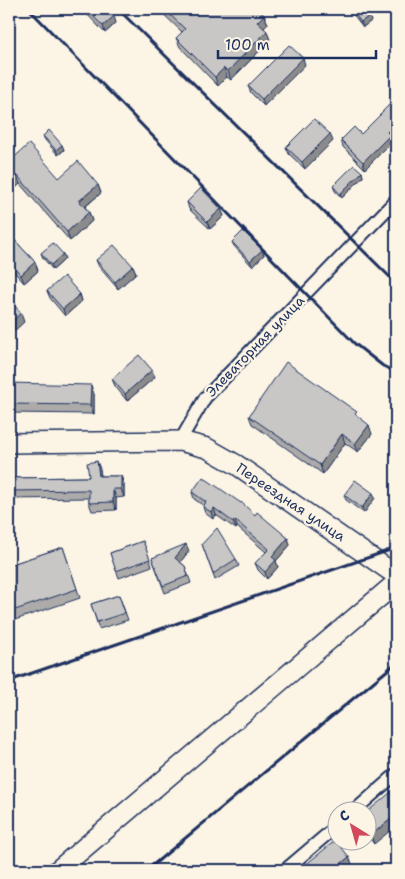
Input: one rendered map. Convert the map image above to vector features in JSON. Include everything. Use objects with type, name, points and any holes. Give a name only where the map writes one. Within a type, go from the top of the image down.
[{"type":"main road","points":[[9,442],[180,441]]},
{"type":"main road","name":"Переездная улица","points":[[180,441],[207,448],[237,465],[396,575]]},
{"type":"main road","points":[[58,870],[396,582]]},
{"type":"street","name":"Элеваторная улица","points":[[180,441],[205,398],[396,200]]},
{"type":"street","points":[[364,802],[396,774]]},
{"type":"street","points":[[285,870],[328,833]]},
{"type":"building","points":[[9,9],[16,9],[9,15]]},
{"type":"building","points":[[86,9],[107,9],[114,16],[103,26]]},
{"type":"building","points":[[164,9],[258,9],[264,15],[257,22],[267,31],[228,71],[224,68],[215,77],[176,38],[185,29]]},
{"type":"building","points":[[351,9],[364,9],[369,16],[361,22]]},
{"type":"building","points":[[289,45],[303,58],[262,99],[248,86]]},
{"type":"building","points":[[394,100],[396,103],[396,123],[387,132],[390,135],[363,162],[341,140],[354,127],[361,134]]},
{"type":"building","points":[[314,119],[330,134],[302,162],[286,147]]},
{"type":"building","points":[[49,130],[62,145],[56,150],[43,136]]},
{"type":"building","points":[[29,144],[59,178],[78,161],[98,185],[79,201],[89,212],[67,232],[17,175],[9,183],[9,162]]},
{"type":"building","points":[[354,165],[362,172],[340,194],[333,186]]},
{"type":"building","points":[[201,188],[221,209],[207,222],[187,202]]},
{"type":"building","points":[[243,231],[262,250],[250,261],[232,242]]},
{"type":"building","points":[[9,234],[35,262],[21,275],[9,261]]},
{"type":"building","points":[[53,243],[63,254],[51,265],[41,253]]},
{"type":"building","points":[[114,245],[133,266],[115,282],[96,260]]},
{"type":"building","points":[[64,276],[80,294],[63,309],[47,291]]},
{"type":"building","points":[[9,299],[21,313],[9,324]]},
{"type":"building","points":[[139,355],[152,370],[125,394],[112,379]]},
{"type":"building","points":[[286,362],[357,412],[355,414],[369,425],[355,444],[342,434],[320,465],[249,416]]},
{"type":"building","points":[[9,383],[91,385],[90,405],[9,404]]},
{"type":"building","points":[[97,461],[99,476],[121,476],[121,489],[113,489],[113,502],[89,503],[89,490],[9,491],[9,478],[89,477],[87,463]]},
{"type":"building","points":[[203,477],[241,502],[255,515],[257,512],[288,538],[272,557],[276,560],[265,572],[255,563],[269,549],[235,520],[233,522],[214,508],[211,512],[203,507],[206,502],[192,492]]},
{"type":"building","points":[[355,480],[373,493],[362,508],[344,495]]},
{"type":"building","points":[[217,528],[236,559],[213,574],[202,544]]},
{"type":"building","points":[[143,541],[150,559],[116,571],[110,553]]},
{"type":"building","points":[[186,544],[175,558],[185,566],[188,576],[163,586],[152,558]]},
{"type":"building","points":[[63,547],[77,589],[9,612],[9,565]]},
{"type":"building","points":[[119,595],[125,613],[97,622],[91,604]]},
{"type":"building","points":[[396,788],[396,815],[378,829],[378,803]]},
{"type":"building","points":[[328,846],[328,852],[345,852],[349,857],[333,870],[299,870]]},
{"type":"railway","points":[[29,9],[355,344],[383,366],[396,372]]},
{"type":"railway","points":[[118,9],[396,283]]},
{"type":"railway","points":[[9,681],[396,548]]},
{"type":"railway","points":[[147,870],[396,663]]}]
